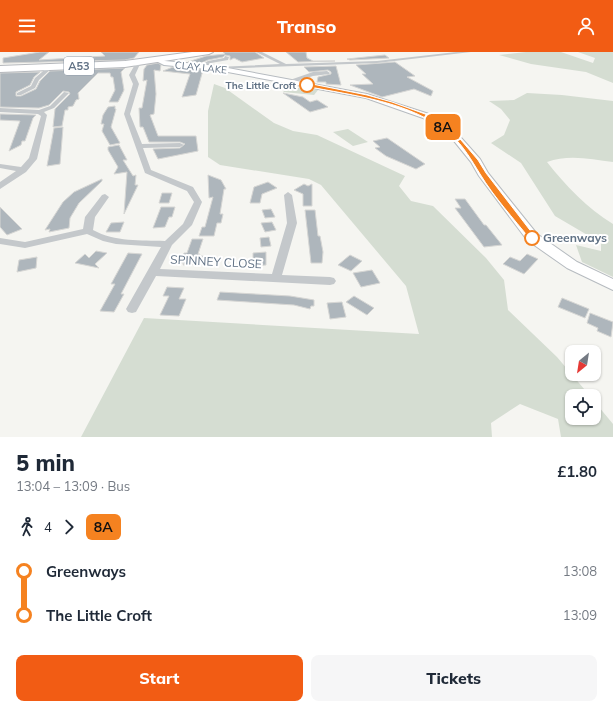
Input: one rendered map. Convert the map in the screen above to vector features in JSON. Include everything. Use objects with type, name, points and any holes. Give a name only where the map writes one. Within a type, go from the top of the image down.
[{"type":"highway","name":"A53","points":[[0,69],[140,62],[209,52]]},
{"type":"main road","name":"CLAY LAKE","points":[[171,58],[201,66],[367,96],[426,116],[453,134],[476,161],[483,174],[532,238],[572,265],[613,285]]},
{"type":"street","points":[[258,52],[286,65]]},
{"type":"street","points":[[217,68],[377,62],[469,52]]},
{"type":"street","points":[[201,66],[210,62],[226,59],[227,57]]},
{"type":"street","points":[[132,309],[154,272],[168,244],[188,225],[198,202],[190,188],[148,171],[127,114],[136,84],[132,75],[140,62]]},
{"type":"street","points":[[19,94],[33,87],[37,79],[51,67]]},
{"type":"street","points":[[290,81],[313,74],[327,73]]},
{"type":"street","points":[[0,110],[40,112],[52,107],[66,93]]},
{"type":"street","points":[[0,186],[23,170],[33,160],[44,115],[40,112]]},
{"type":"street","points":[[139,146],[181,145]]},
{"type":"street","points":[[0,166],[23,170]]},
{"type":"street","name":"SPINNEY CLOSE","points":[[276,278],[292,223],[288,195]]},
{"type":"street","points":[[88,230],[90,217],[105,197]]},
{"type":"street","points":[[88,230],[97,237],[112,241],[168,244]]},
{"type":"street","points":[[0,241],[25,245],[88,230]]},
{"type":"street","name":"SPINNEY CLOSE","points":[[154,272],[330,281]]},
{"type":"shaded area","points":[[526,52],[561,52],[593,63],[595,58],[578,52],[613,52],[613,83],[586,72],[531,64],[499,55]]},
{"type":"shaded area","points":[[214,84],[225,88],[274,123],[293,131],[317,135],[405,176],[399,186],[411,201],[433,206],[486,258],[504,280],[508,310],[565,366],[565,381],[577,381],[584,389],[565,389],[565,425],[601,425],[601,409],[613,424],[613,437],[561,437],[558,419],[520,404],[491,423],[492,437],[81,437],[144,318],[419,334],[406,286],[321,185],[309,179],[220,165],[208,157],[208,111]]},
{"type":"shaded area","points":[[288,87],[318,90],[314,95],[283,92]]},
{"type":"shaded area","points":[[527,93],[562,95],[613,101],[613,162],[563,158],[547,162],[577,196],[603,218],[613,224],[613,277],[582,262],[576,245],[601,251],[601,243],[555,216],[521,163],[491,143],[504,135],[510,120],[501,109],[489,101],[514,100]]},
{"type":"shaded area","points":[[348,129],[368,142],[353,146],[333,132]]},
{"type":"building","points":[[49,52],[39,60],[105,56],[101,52],[139,52],[134,58],[125,60],[3,63],[3,58]]},
{"type":"building","points":[[223,52],[255,52],[264,58],[242,62],[234,58],[230,60],[230,56],[225,55],[223,57],[201,63],[188,62],[206,56],[225,54]]},
{"type":"building","points":[[286,52],[306,52],[307,58],[313,61],[335,61],[298,62]]},
{"type":"building","points":[[385,55],[389,58],[347,59]]},
{"type":"building","points":[[395,62],[415,76],[407,77],[433,91],[431,96],[414,89],[382,97],[350,85],[373,84],[362,74],[366,74],[356,65]]},
{"type":"building","points":[[158,63],[161,65],[160,71],[154,70],[156,94],[154,114],[150,115],[158,136],[196,136],[198,151],[158,159],[153,149],[180,148],[185,144],[180,142],[149,142],[143,127],[140,127],[139,108],[142,108],[147,80],[143,81],[144,69],[147,65]]},
{"type":"building","points":[[336,66],[341,85],[317,82],[318,77],[331,74],[328,70],[309,72],[304,67]]},
{"type":"building","points":[[173,67],[203,70],[196,95],[182,97],[190,74],[163,71]]},
{"type":"building","points":[[125,68],[121,72],[124,90],[118,102],[109,102],[115,90],[113,77],[111,77],[110,73],[98,73],[78,93],[79,99],[76,100],[73,106],[68,107],[68,110],[65,110],[62,126],[53,127],[55,109],[70,94],[69,92],[63,91],[49,105],[39,108],[0,107],[0,73],[40,72],[34,77],[30,85],[16,92],[16,96],[21,96],[36,89],[40,81],[50,71]]},
{"type":"building","points":[[283,93],[303,97],[310,102],[317,100],[328,107],[310,112]]},
{"type":"building","points":[[115,106],[116,109],[111,127],[120,143],[110,145],[102,131],[104,124],[101,124],[103,115],[108,107]]},
{"type":"building","points":[[0,114],[36,115],[33,118],[25,141],[22,141],[21,145],[9,151],[20,121],[0,120]]},
{"type":"building","points":[[63,127],[60,164],[47,166],[54,128]]},
{"type":"building","points":[[387,138],[425,164],[416,169],[386,156],[375,148],[380,147],[373,141]]},
{"type":"building","points":[[119,145],[127,160],[123,160],[133,176],[136,175],[135,185],[138,185],[124,214],[127,172],[114,174],[118,167],[108,150],[108,147]]},
{"type":"building","points":[[208,175],[221,180],[226,189],[224,189],[220,214],[223,214],[221,223],[217,223],[214,236],[199,236],[202,227],[205,227],[213,197],[209,198]]},
{"type":"building","points":[[102,179],[102,181],[79,203],[70,218],[69,228],[49,232],[50,229],[45,230],[63,202],[74,192]]},
{"type":"building","points":[[268,182],[277,188],[262,194],[260,203],[250,203],[254,187]]},
{"type":"building","points":[[304,184],[308,186],[312,184],[312,206],[303,206],[303,194],[294,190]]},
{"type":"building","points":[[162,193],[172,193],[169,203],[159,203]]},
{"type":"building","points":[[455,199],[465,199],[484,225],[486,225],[502,245],[484,247],[455,208],[461,208]]},
{"type":"building","points":[[0,207],[22,229],[7,235],[0,227]]},
{"type":"building","points":[[161,207],[175,207],[172,217],[169,217],[165,227],[153,228]]},
{"type":"building","points":[[271,209],[275,217],[265,218],[262,210]]},
{"type":"building","points":[[305,210],[315,210],[318,236],[320,236],[323,252],[322,263],[311,263]]},
{"type":"building","points":[[124,222],[120,232],[106,232],[111,223]]},
{"type":"building","points":[[272,222],[276,230],[265,232],[261,223]]},
{"type":"building","points":[[269,237],[271,246],[261,247],[260,238]]},
{"type":"building","points":[[192,239],[203,239],[198,254],[200,254],[199,256],[208,256],[205,264],[183,265],[184,263],[180,263],[184,253],[187,253]]},
{"type":"building","points":[[96,251],[107,253],[95,264],[99,268],[75,263],[85,254],[89,258]]},
{"type":"building","points":[[266,252],[266,265],[253,266],[253,253]]},
{"type":"building","points":[[128,253],[142,254],[121,294],[124,294],[114,312],[100,311],[115,284],[111,284]]},
{"type":"building","points":[[527,254],[538,259],[524,274],[503,264],[510,257],[520,261]]},
{"type":"building","points":[[350,255],[362,261],[351,271],[338,265]]},
{"type":"building","points":[[37,257],[36,268],[17,272],[19,260]]},
{"type":"building","points":[[372,270],[380,283],[361,287],[353,273]]},
{"type":"building","points":[[167,287],[184,288],[179,299],[186,299],[179,316],[160,315],[169,296],[163,296]]},
{"type":"building","points":[[220,292],[290,296],[314,300],[314,306],[311,306],[310,309],[294,305],[217,300]]},
{"type":"building","points":[[354,296],[374,308],[367,315],[346,302]]},
{"type":"building","points":[[562,298],[589,309],[585,318],[558,307]]},
{"type":"building","points":[[342,302],[346,317],[330,319],[327,303]]},
{"type":"building","points":[[590,313],[613,322],[611,337],[597,331],[598,328],[587,323]]},
{"type":"bus line","name":"8A","points":[[307,85],[367,96],[390,103],[426,116],[453,134],[476,161],[483,174],[532,238]]},
{"type":"place","name":"The Little Croft","points":[[307,85]]},
{"type":"place","name":"Greenways","points":[[532,238]]}]
